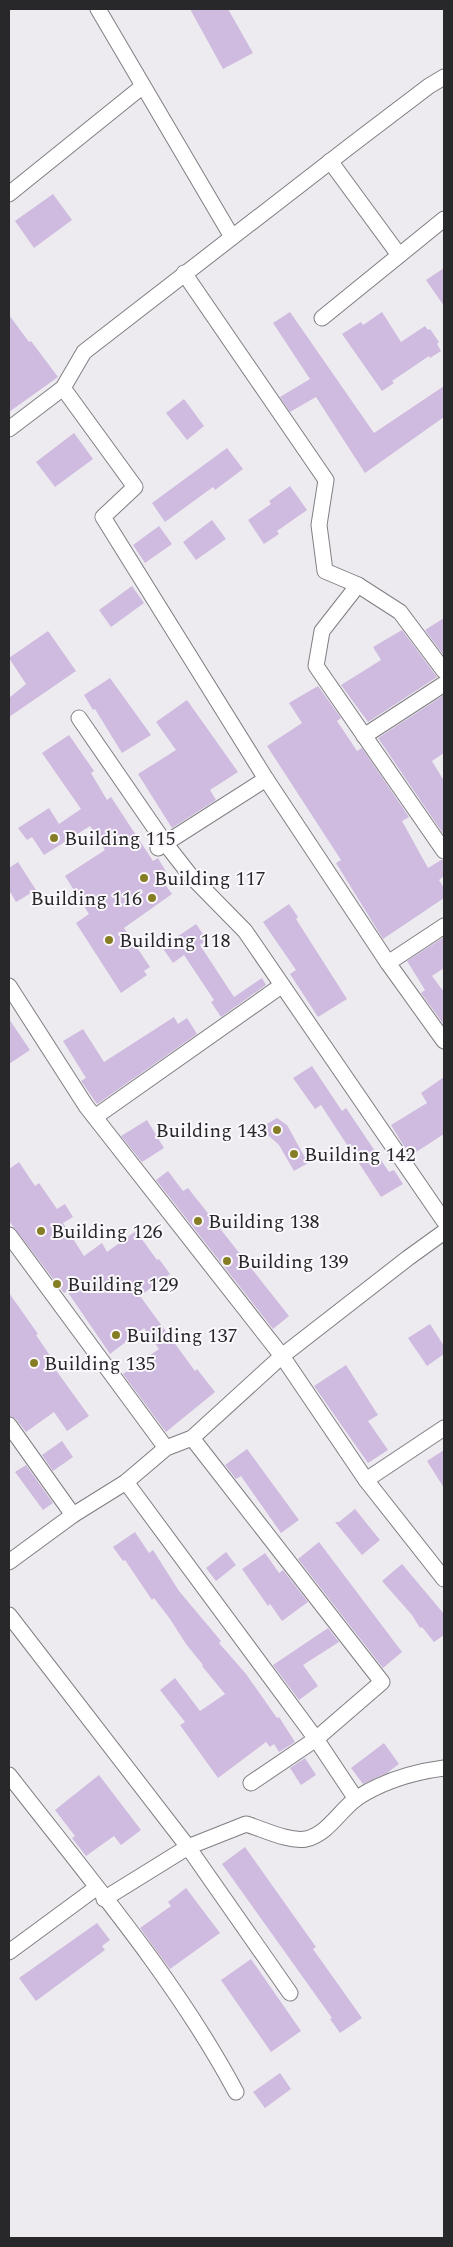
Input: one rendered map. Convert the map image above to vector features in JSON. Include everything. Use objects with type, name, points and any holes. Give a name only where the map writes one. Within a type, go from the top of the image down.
[{"type":"street","points":[[98,9],[232,237]]},
{"type":"street","points":[[9,430],[63,388],[84,352],[330,161],[429,86],[444,77]]},
{"type":"street","points":[[9,194],[143,86]]},
{"type":"street","points":[[330,161],[399,255]]},
{"type":"street","points":[[322,318],[444,219]]},
{"type":"street","points":[[184,273],[326,480],[319,525],[325,571],[358,585],[400,612],[444,671]]},
{"type":"street","points":[[63,388],[135,486],[103,517],[266,779],[388,963],[444,1041]]},
{"type":"street","points":[[358,585],[322,631],[316,666],[444,851]]},
{"type":"street","points":[[364,736],[444,684]]},
{"type":"street","points":[[79,718],[161,846],[245,931],[444,1221]]},
{"type":"street","points":[[161,846],[266,779]]},
{"type":"street","points":[[388,963],[444,926]]},
{"type":"street","points":[[9,986],[95,1117],[282,1356],[366,1480],[444,1579]]},
{"type":"street","points":[[95,1117],[281,986]]},
{"type":"street","points":[[9,1562],[73,1515],[126,1482],[166,1448],[192,1438],[282,1356],[444,1232]]},
{"type":"street","points":[[9,1235],[166,1448]]},
{"type":"street","points":[[9,1425],[73,1515]]},
{"type":"street","points":[[366,1480],[444,1428]]},
{"type":"street","points":[[192,1438],[382,1682],[316,1739],[252,1783]]},
{"type":"street","points":[[126,1482],[316,1739],[356,1799]]},
{"type":"street","points":[[9,1614],[188,1847],[290,1994]]},
{"type":"street","points":[[9,1952],[100,1893],[188,1847],[246,1824],[287,1837],[306,1839],[325,1830],[356,1799],[383,1784],[425,1771],[444,1768]]},
{"type":"street","points":[[9,1775],[140,1944],[210,2044],[236,2092]]},
{"type":"building","points":[[190,9],[228,9],[253,53],[223,69]]},
{"type":"building","points":[[53,194],[72,220],[34,248],[15,221]]},
{"type":"building","points":[[444,268],[444,306],[426,280]]},
{"type":"building","points":[[290,312],[374,433],[444,386],[444,417],[365,473],[316,397],[290,412],[280,397],[310,379],[273,323]]},
{"type":"building","points":[[382,312],[401,342],[425,326],[428,330],[430,329],[439,342],[437,344],[441,351],[430,358],[429,356],[392,381],[394,383],[382,391],[342,334],[361,322],[363,325]]},
{"type":"building","points":[[9,315],[58,377],[9,412]]},
{"type":"building","points":[[184,399],[204,426],[187,440],[166,413]]},
{"type":"building","points":[[74,433],[93,459],[55,487],[36,462]]},
{"type":"building","points":[[227,448],[243,469],[215,490],[213,487],[165,522],[152,503]]},
{"type":"building","points":[[290,486],[307,510],[277,531],[279,534],[264,544],[248,520],[271,504],[269,501]]},
{"type":"building","points":[[212,520],[226,539],[196,560],[183,542]]},
{"type":"building","points":[[159,526],[172,544],[145,563],[133,545]]},
{"type":"building","points":[[132,586],[144,603],[111,627],[99,610]]},
{"type":"building","points":[[444,618],[444,656],[425,630]]},
{"type":"building","points":[[402,630],[437,677],[368,722],[341,685],[381,660],[373,647]]},
{"type":"building","points":[[48,631],[76,671],[9,717],[9,698],[26,684],[9,658]]},
{"type":"building","points":[[110,678],[151,735],[122,753],[95,709],[93,710],[84,695]]},
{"type":"building","points":[[318,686],[341,718],[337,721],[357,751],[362,748],[409,817],[402,821],[428,868],[444,860],[444,876],[439,880],[444,888],[444,898],[383,939],[336,863],[341,860],[267,746],[302,723],[289,703]]},
{"type":"building","points":[[444,695],[444,753],[432,761],[444,781],[444,835],[378,738]]},
{"type":"building","points":[[187,700],[238,772],[210,790],[216,800],[172,828],[138,774],[176,750],[156,722]]},
{"type":"building","points":[[69,735],[94,771],[91,773],[107,800],[111,797],[153,861],[158,858],[168,875],[161,879],[172,894],[124,928],[150,967],[144,971],[147,975],[121,993],[76,923],[89,914],[65,876],[105,850],[90,826],[44,855],[32,837],[27,840],[18,828],[49,808],[59,824],[81,809],[42,753]]},
{"type":"building","points":[[18,862],[36,890],[16,902],[9,890],[9,868]]},
{"type":"building","points":[[289,904],[298,917],[296,919],[347,999],[318,1017],[290,974],[296,970],[263,922]]},
{"type":"building","points":[[196,924],[207,940],[200,945],[234,997],[262,978],[266,985],[221,1017],[211,1002],[214,1000],[184,955],[173,963],[162,947]]},
{"type":"building","points":[[444,937],[444,968],[432,976],[444,992],[444,1025],[421,993],[425,990],[407,961]]},
{"type":"building","points":[[174,1017],[178,1024],[187,1018],[197,1034],[97,1104],[81,1081],[86,1078],[63,1041],[83,1029],[104,1062]]},
{"type":"building","points":[[9,1019],[30,1050],[9,1064]]},
{"type":"building","points":[[312,1066],[342,1111],[346,1108],[389,1172],[394,1170],[403,1184],[381,1197],[321,1105],[315,1109],[293,1078]]},
{"type":"building","points":[[444,1077],[444,1134],[410,1156],[391,1125],[427,1103],[421,1093]]},
{"type":"building","points":[[277,1118],[287,1125],[308,1163],[294,1171],[279,1145],[268,1135],[267,1124]]},
{"type":"building","points":[[147,1120],[164,1148],[142,1162],[121,1136]]},
{"type":"building","points":[[19,1162],[35,1186],[39,1183],[57,1209],[65,1204],[73,1217],[63,1223],[84,1256],[102,1243],[107,1252],[136,1231],[157,1260],[159,1259],[170,1274],[140,1296],[195,1371],[197,1369],[215,1392],[166,1432],[123,1374],[159,1349],[144,1328],[110,1354],[67,1291],[64,1293],[9,1221],[9,1169]]},
{"type":"building","points":[[168,1171],[183,1191],[188,1188],[289,1316],[273,1329],[156,1180]]},
{"type":"building","points":[[9,1293],[38,1334],[36,1335],[53,1360],[50,1362],[89,1416],[67,1431],[54,1412],[26,1432],[16,1419],[9,1416]]},
{"type":"building","points":[[430,1324],[444,1346],[444,1354],[427,1366],[408,1338]]},
{"type":"building","points":[[346,1365],[378,1415],[368,1421],[388,1450],[368,1463],[314,1386]]},
{"type":"building","points":[[62,1441],[73,1457],[53,1471],[42,1455]]},
{"type":"building","points":[[247,1449],[299,1520],[281,1533],[241,1476],[236,1479],[225,1465]]},
{"type":"building","points":[[444,1450],[444,1488],[427,1461]]},
{"type":"building","points":[[26,1465],[53,1503],[43,1510],[15,1472]]},
{"type":"building","points":[[355,1509],[380,1540],[362,1555],[335,1522],[339,1522]]},
{"type":"building","points":[[135,1532],[149,1553],[153,1550],[179,1591],[221,1641],[219,1643],[246,1674],[277,1718],[279,1717],[295,1742],[279,1752],[274,1744],[270,1747],[266,1742],[218,1778],[180,1725],[185,1722],[160,1690],[175,1678],[200,1711],[225,1694],[202,1666],[154,1598],[152,1600],[125,1560],[123,1561],[113,1547]]},
{"type":"building","points":[[319,1542],[402,1652],[383,1668],[298,1559]]},
{"type":"building","points":[[226,1552],[236,1565],[216,1581],[206,1568]]},
{"type":"building","points":[[265,1553],[279,1573],[283,1570],[308,1602],[282,1621],[270,1604],[268,1606],[242,1569]]},
{"type":"building","points":[[402,1564],[444,1614],[444,1635],[434,1642],[422,1627],[420,1628],[412,1615],[382,1581]]},
{"type":"building","points":[[328,1628],[339,1642],[303,1665],[318,1686],[299,1700],[273,1665]]},
{"type":"building","points":[[384,1743],[399,1764],[387,1773],[363,1784],[351,1768]]},
{"type":"building","points":[[305,1758],[316,1775],[301,1785],[290,1768]]},
{"type":"building","points":[[99,1775],[141,1830],[121,1845],[114,1836],[86,1856],[72,1838],[75,1836],[55,1810]]},
{"type":"building","points":[[245,1847],[316,1947],[313,1949],[362,2018],[340,2033],[330,2019],[332,2018],[222,1864]]},
{"type":"building","points":[[186,1888],[220,1933],[170,1969],[140,1928],[171,1906],[168,1902]]},
{"type":"building","points":[[97,1923],[110,1940],[102,1946],[105,1950],[36,2001],[19,1978]]},
{"type":"building","points":[[251,1959],[301,2031],[271,2052],[221,1980]]},
{"type":"building","points":[[280,2073],[291,2089],[265,2108],[253,2092]]},
{"type":"place","name":"Building 115","points":[[54,838]]},
{"type":"place","name":"Building 117","points":[[144,878]]},
{"type":"place","name":"Building 116","points":[[152,898]]},
{"type":"place","name":"Building 118","points":[[109,940]]},
{"type":"place","name":"Building 143","points":[[277,1130]]},
{"type":"place","name":"Building 142","points":[[294,1154]]},
{"type":"place","name":"Building 138","points":[[198,1221]]},
{"type":"place","name":"Building 126","points":[[41,1231]]},
{"type":"place","name":"Building 139","points":[[227,1261]]},
{"type":"place","name":"Building 129","points":[[57,1284]]},
{"type":"place","name":"Building 137","points":[[116,1335]]},
{"type":"place","name":"Building 135","points":[[34,1363]]}]
